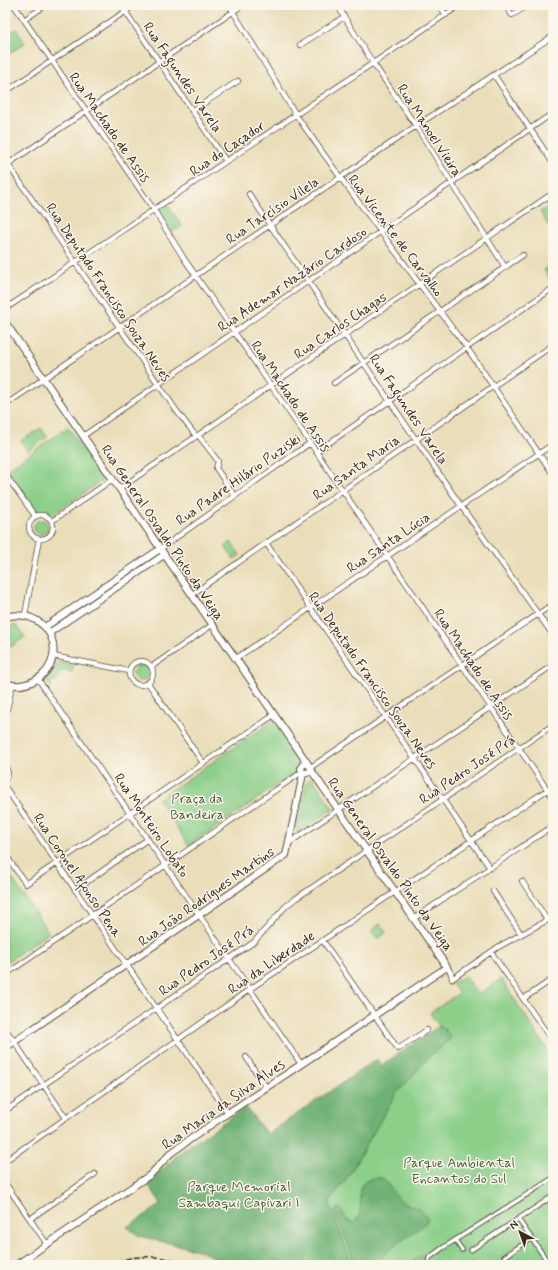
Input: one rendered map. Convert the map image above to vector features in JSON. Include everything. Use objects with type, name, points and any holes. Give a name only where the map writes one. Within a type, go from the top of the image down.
[{"type":"street","name":"Rua Machado de Assis","points":[[14,5],[154,210],[234,332],[553,798]]},
{"type":"street","points":[[24,20],[46,5]]},
{"type":"street","name":"Rua Fagundes Varela","points":[[121,5],[226,161]]},
{"type":"street","points":[[5,92],[135,5]]},
{"type":"street","name":"Rua Vicente de Carvalho","points":[[229,5],[296,114],[380,232],[467,348],[553,474]]},
{"type":"street","points":[[6,163],[243,5]]},
{"type":"street","name":"Rua Manoel Vieira","points":[[337,5],[505,267]]},
{"type":"street","points":[[439,5],[446,15]]},
{"type":"street","name":"Rua do Caçador","points":[[5,309],[460,5]]},
{"type":"street","points":[[505,5],[512,15],[529,5]]},
{"type":"street","points":[[300,45],[344,17]]},
{"type":"street","name":"Rua Tarcísio Vilela","points":[[5,405],[340,177],[553,36]]},
{"type":"street","points":[[494,75],[553,163]]},
{"type":"street","points":[[192,111],[238,80]]},
{"type":"street","name":"Rua Ademar Nazário Cardoso","points":[[83,436],[553,113]]},
{"type":"street","name":"Rua Deputado Francisco Souza Neves","points":[[6,163],[158,384],[218,462],[216,468],[234,495]]},
{"type":"street","name":"Rua Carlos Chagas","points":[[119,489],[553,193]]},
{"type":"street","name":"Rua Fagundes Varela","points":[[249,194],[461,506],[539,613],[553,635]]},
{"type":"street","points":[[334,383],[523,255]]},
{"type":"street","points":[[316,452],[553,288]]},
{"type":"street","name":"Rua General Osvaldo Pinto da Veiga","points":[[5,322],[413,919],[447,967],[452,973],[458,975]]},
{"type":"street","name":"Rua Santa Maria","points":[[192,595],[553,345]]},
{"type":"street","name":"Rua Padre Hilário Puziski","points":[[160,549],[234,495],[310,443]]},
{"type":"street","name":"Rua Santa Lúcia","points":[[235,658],[553,444]]},
{"type":"street","points":[[5,474],[35,516]]},
{"type":"street","points":[[52,521],[113,479]]},
{"type":"street","points":[[42,515],[52,521],[52,533],[46,538],[39,539],[32,536],[29,529],[30,522],[35,516],[42,515]]},
{"type":"street","points":[[25,615],[39,539]]},
{"type":"street","name":"Rua Deputado Francisco Souza Neves","points":[[266,543],[490,868]]},
{"type":"street","points":[[45,627],[160,549]]},
{"type":"street","points":[[49,633],[164,555]]},
{"type":"street","points":[[5,975],[302,771],[553,604]]},
{"type":"street","points":[[5,617],[17,614],[25,615],[38,621],[49,633],[52,640],[53,656],[46,670],[38,678],[30,683],[8,685],[5,719]]},
{"type":"street","points":[[151,667],[212,625]]},
{"type":"street","points":[[53,656],[129,671]]},
{"type":"street","points":[[139,661],[146,662],[151,667],[153,676],[148,683],[142,686],[134,684],[130,678],[129,671],[133,664],[139,661]]},
{"type":"street","name":"Rua João Rodrigues Martins","points":[[5,1048],[286,856],[289,843],[553,665]]},
{"type":"street","name":"Rua Monteiro Lobato","points":[[38,678],[301,1064]]},
{"type":"street","points":[[148,683],[203,764]]},
{"type":"street","points":[[5,854],[26,884],[274,715]]},
{"type":"street","name":"Rua Pedro José Prá","points":[[5,1111],[259,938],[290,903],[553,725]]},
{"type":"street","points":[[289,843],[302,771],[302,756]]},
{"type":"street","points":[[5,764],[8,773],[5,780]]},
{"type":"street","points":[[302,771],[309,774],[310,767]]},
{"type":"street","name":"Rua da Liberdade","points":[[5,1161],[250,989],[553,786]]},
{"type":"street","name":"Rua Coronel Afonso Pena","points":[[5,787],[228,1113]]},
{"type":"street","points":[[413,919],[553,826]]},
{"type":"street","points":[[75,890],[148,839]]},
{"type":"street","points":[[522,881],[547,920]]},
{"type":"street","points":[[493,891],[521,934]]},
{"type":"street","points":[[458,975],[491,952],[553,917]]},
{"type":"street","points":[[323,941],[398,1049],[427,1030]]},
{"type":"street","points":[[491,952],[553,1042]]},
{"type":"street","name":"Rua Maria da Silva Alves","points":[[16,1265],[150,1175],[172,1153],[228,1113],[447,967]]},
{"type":"street","name":"Rua General Osvaldo Pinto da Veiga","points":[[452,973],[452,979],[458,975]]},
{"type":"street","points":[[523,999],[553,979]]},
{"type":"street","points":[[5,1028],[66,1118]]},
{"type":"street","points":[[548,1035],[553,1032]]},
{"type":"street","points":[[246,1057],[266,1088]]},
{"type":"street","points":[[30,1219],[95,1174]]},
{"type":"street","points":[[428,1265],[429,1258],[553,1178]]},
{"type":"street","points":[[5,1183],[47,1244]]},
{"type":"street","points":[[471,1250],[503,1231],[518,1218],[553,1196]]},
{"type":"street","points":[[518,1218],[550,1265]]},
{"type":"street","points":[[504,1257],[515,1247],[532,1238]]},
{"type":"street","points":[[455,1240],[462,1250]]},
{"type":"green space","points":[[16,29],[25,43],[5,56],[5,37]]},
{"type":"green space","points":[[553,203],[553,226],[550,228],[540,212]]},
{"type":"green space","points":[[167,204],[182,226],[172,232],[158,210]]},
{"type":"green space","points":[[553,264],[553,281],[552,282],[544,270]]},
{"type":"green space","points":[[68,427],[97,471],[100,470],[106,478],[53,514],[36,512],[8,469]]},
{"type":"green space","points":[[41,428],[47,437],[28,451],[21,441]]},
{"type":"green space","points":[[38,520],[44,520],[48,524],[48,530],[44,534],[38,534],[34,530],[34,524]]},
{"type":"green space","points":[[231,542],[240,555],[234,559],[225,547]]},
{"type":"green space","points":[[16,625],[25,637],[11,647],[8,643],[5,645],[5,628]]},
{"type":"green space","points":[[58,662],[74,665],[72,672],[60,671],[57,680],[51,682],[51,687],[46,681],[53,674]]},
{"type":"green space","points":[[141,665],[147,667],[149,673],[147,679],[141,681],[135,679],[133,673],[135,667]]},
{"type":"green space","name":"Praça da Bandeira","points":[[273,721],[298,756],[300,761],[295,773],[189,846],[158,799]]},
{"type":"green space","points":[[313,779],[333,809],[296,834],[307,781]]},
{"type":"green space","points":[[5,868],[49,933],[5,963]]},
{"type":"green space","points":[[380,924],[386,933],[377,939],[371,931]]},
{"type":"green space","name":"Parque Ambiental Encantos do Sul","points":[[465,976],[478,995],[501,979],[553,1058],[553,1067],[545,1073],[553,1086],[553,1265],[352,1265],[329,1202],[349,1175],[395,1095],[431,1055],[451,1038],[444,1028],[439,1026],[430,1013],[459,993],[452,984]]},
{"type":"green space","name":"Parque Memorial Sambaqui Capivari I","points":[[439,1026],[444,1028],[451,1038],[431,1055],[395,1095],[349,1175],[329,1201],[352,1265],[230,1265],[198,1250],[139,1236],[127,1227],[159,1206],[161,1203],[147,1183],[182,1151],[246,1107],[268,1134],[377,1059],[382,1065]]},
{"type":"green space","points":[[373,1178],[383,1178],[402,1202],[417,1208],[428,1220],[387,1252],[376,1265],[356,1265],[335,1211],[339,1207],[347,1220],[354,1223],[358,1217],[360,1209],[360,1189],[366,1181]]},
{"type":"green space","points":[[420,1256],[425,1257],[423,1265],[407,1265]]},
{"type":"railway","points":[[108,1265],[118,1261],[139,1257],[160,1257],[191,1265]]}]
